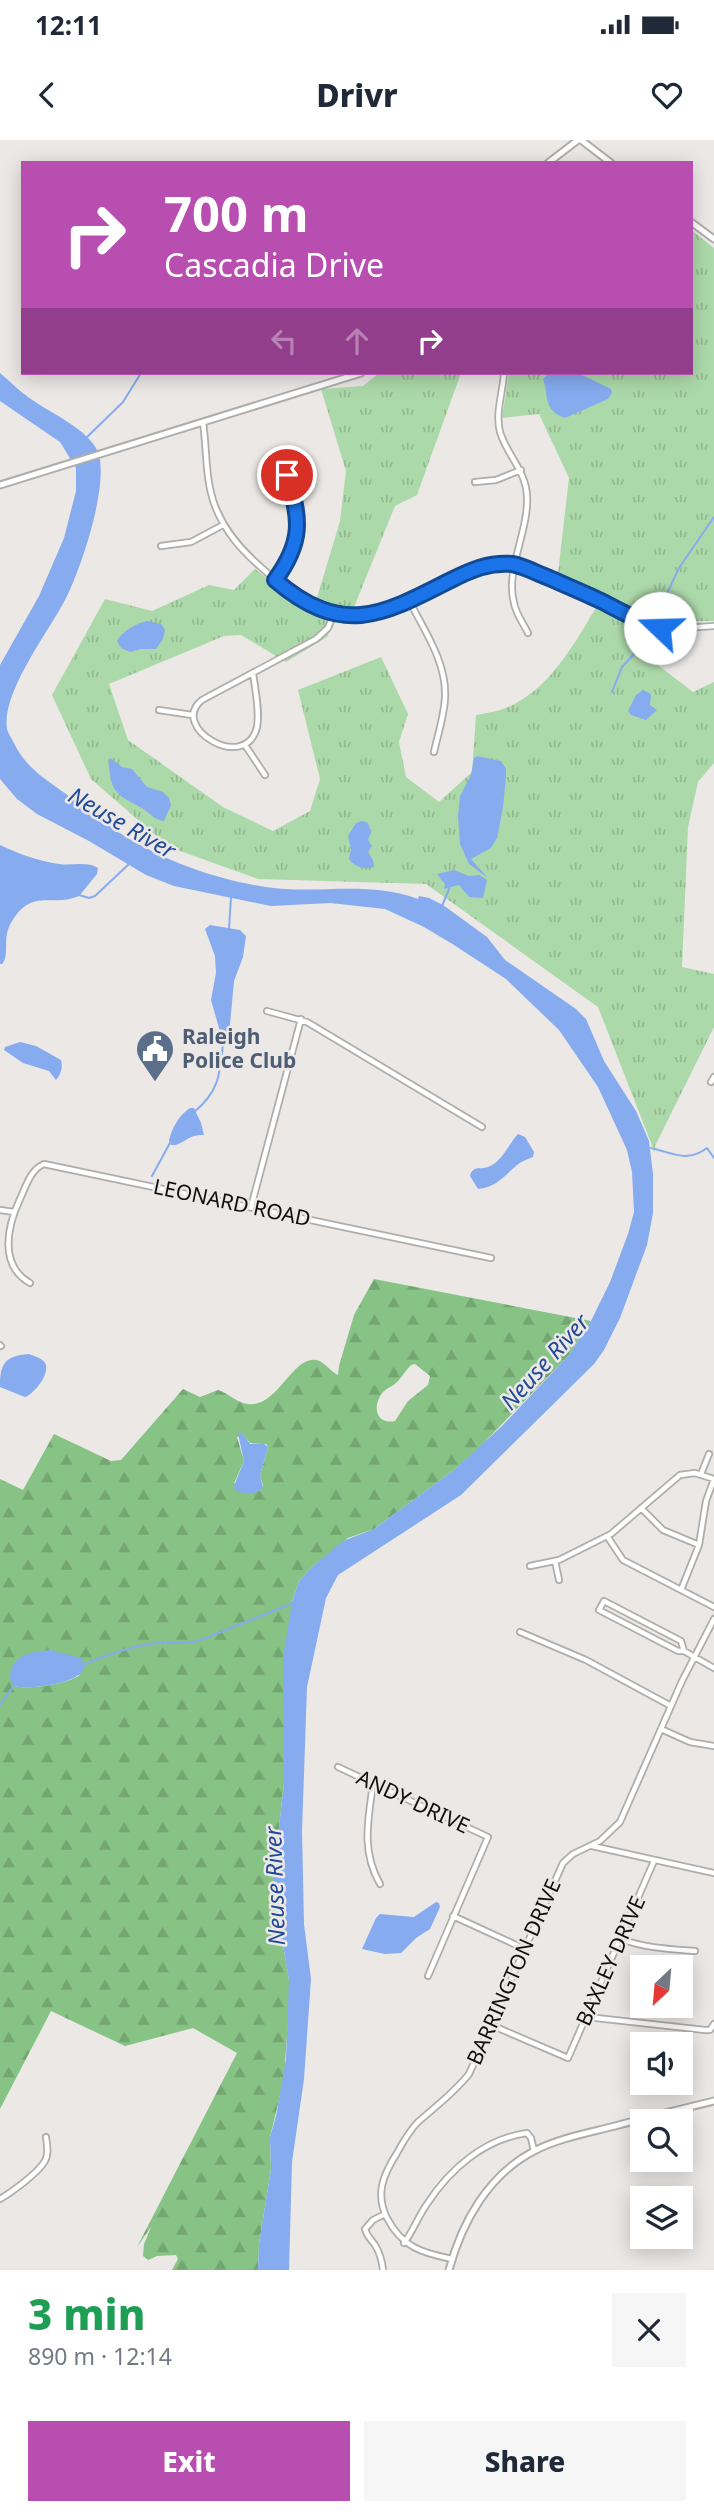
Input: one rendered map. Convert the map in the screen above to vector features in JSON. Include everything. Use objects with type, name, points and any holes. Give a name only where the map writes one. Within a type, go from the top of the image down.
[{"type":"street","points":[[551,161],[579,140],[608,161]]},
{"type":"street","points":[[693,223],[714,239]]},
{"type":"street","points":[[0,485],[355,375]]},
{"type":"street","points":[[505,375],[498,424],[502,439],[521,470],[528,500],[512,595],[517,614],[528,632]]},
{"type":"street","points":[[203,422],[210,487],[223,524],[242,550],[302,601],[334,613],[375,614],[410,602],[477,568],[491,564],[516,565],[601,601],[646,624],[670,629],[714,626]]},
{"type":"street","points":[[475,482],[496,480],[521,470]]},
{"type":"street","points":[[275,580],[290,557],[297,536],[298,513],[287,475]]},
{"type":"street","points":[[161,546],[191,542],[223,524]]},
{"type":"street","points":[[410,602],[440,662],[444,680],[444,704],[434,752]]},
{"type":"street","points":[[253,673],[257,726],[253,736],[245,745],[232,747],[216,743],[197,728],[192,715],[194,707],[202,700],[321,635],[330,625],[334,613]]},
{"type":"street","points":[[159,710],[192,715]]},
{"type":"street","points":[[245,745],[265,775]]},
{"type":"street","points":[[267,1011],[301,1019],[482,1127]]},
{"type":"street","points":[[251,1207],[301,1019]]},
{"type":"street","name":"LEONARD ROAD","points":[[14,1212],[33,1172],[44,1164],[491,1258]]},
{"type":"street","points":[[0,1210],[14,1212],[5,1235],[5,1258],[10,1269],[19,1278],[30,1283]]},
{"type":"street","points":[[701,1474],[709,1454]]},
{"type":"street","points":[[530,1566],[555,1562],[607,1536],[680,1475],[701,1474],[714,1479],[706,1501],[699,1545],[681,1590]]},
{"type":"street","points":[[641,1508],[663,1530],[699,1545]]},
{"type":"street","points":[[607,1536],[620,1557],[714,1607]]},
{"type":"street","points":[[555,1562],[559,1580]]},
{"type":"street","points":[[684,1651],[683,1644],[676,1639],[604,1601],[599,1610],[714,1668]]},
{"type":"street","name":"BARRINGTON DRIVE","points":[[385,2214],[380,2192],[387,2168],[415,2126],[451,2095],[469,2074],[563,1863],[573,1854],[608,1835],[620,1822],[671,1706],[714,1619]]},
{"type":"street","points":[[520,1632],[586,1660],[671,1706]]},
{"type":"street","points":[[661,1729],[690,1742],[714,1746]]},
{"type":"street","name":"ANDY DRIVE","points":[[338,1767],[488,1837],[453,1916]]},
{"type":"street","points":[[373,1784],[366,1839],[372,1870],[380,1884]]},
{"type":"street","points":[[591,1846],[714,1873]]},
{"type":"street","name":"BAXLEY DRIVE","points":[[491,2025],[566,2058],[587,2017],[654,1861]]},
{"type":"street","points":[[428,1976],[453,1916],[525,1949]]},
{"type":"street","points":[[621,1939],[652,1948],[695,1951]]},
{"type":"street","points":[[587,2017],[705,2030],[710,2030],[714,2024]]},
{"type":"street","points":[[680,2109],[714,2101]]},
{"type":"street","points":[[449,2270],[471,2214],[484,2195],[510,2168],[534,2151],[570,2137],[630,2122]]},
{"type":"street","points":[[404,2242],[433,2195],[470,2156],[485,2146],[527,2133],[534,2151]]},
{"type":"street","points":[[0,2199],[23,2183],[45,2161],[48,2152],[46,2137]]},
{"type":"street","points":[[383,2270],[382,2258],[366,2235],[365,2229],[373,2220],[385,2214],[404,2242],[421,2252],[452,2259]]},
{"type":"green space","points":[[693,232],[714,248],[714,621],[658,621],[607,599],[558,573],[569,478],[539,414],[502,418],[509,375],[693,375]]},
{"type":"green space","points":[[377,375],[460,375],[417,495],[395,506],[352,612],[336,620],[327,637],[286,662],[241,635],[224,636],[109,684],[128,740],[223,807],[273,831],[310,811],[320,779],[298,690],[381,657],[408,714],[399,742],[406,777],[439,802],[472,772],[476,715],[503,709],[533,692],[558,666],[597,606],[654,632],[650,659],[693,692],[714,682],[714,763],[698,782],[688,827],[682,967],[714,974],[714,1027],[655,1146],[655,1153],[598,1007],[426,884],[258,879],[169,847],[91,779],[52,695],[105,599],[152,611],[209,585],[234,590],[255,569],[302,606],[316,601],[340,521],[346,471],[321,389],[363,386]]},
{"type":"green space","points":[[374,1279],[591,1321],[569,1355],[474,1453],[374,1529],[348,1538],[299,1581],[292,1602],[284,1783],[274,1871],[274,1892],[289,1980],[289,2006],[284,2079],[270,2137],[271,2169],[259,2244],[258,2270],[172,2270],[178,2259],[176,2255],[157,2256],[148,2260],[143,2256],[144,2244],[151,2227],[137,2247],[237,2053],[193,2028],[125,2046],[51,2011],[0,2109],[0,1479],[23,1490],[54,1434],[111,1461],[121,1460],[183,1389],[200,1397],[218,1390],[248,1404],[259,1403],[268,1398],[307,1361],[319,1361],[338,1375],[354,1315]],"holes":[[[415,1364],[430,1376],[428,1385],[408,1401],[395,1421],[383,1420],[377,1413],[380,1397]],[[244,1436],[250,1443],[266,1444],[268,1447],[260,1475],[263,1486],[261,1490],[234,1483],[244,1461],[237,1437]],[[15,1663],[80,1675],[38,1687],[14,1686],[10,1676]]]},
{"type":"water","name":"Neuse River","points":[[0,373],[28,397],[83,433],[96,448],[100,461],[98,501],[79,568],[65,600],[11,698],[7,729],[24,759],[43,778],[126,837],[164,857],[204,872],[266,887],[380,890],[418,899],[419,896],[429,898],[443,905],[487,937],[505,960],[576,1009],[586,1019],[604,1061],[636,1111],[649,1141],[653,1174],[653,1213],[647,1245],[620,1318],[604,1350],[594,1364],[461,1495],[338,1575],[326,1598],[307,1687],[302,1831],[304,1924],[311,1979],[304,2079],[292,2162],[289,2270],[258,2270],[259,2244],[271,2169],[270,2137],[286,2059],[289,1980],[274,1892],[274,1871],[284,1783],[283,1658],[292,1602],[299,1581],[312,1567],[343,1541],[374,1529],[454,1470],[502,1426],[569,1355],[591,1321],[610,1282],[628,1234],[634,1212],[632,1172],[627,1150],[598,1087],[559,1030],[506,979],[454,945],[385,909],[330,903],[271,906],[174,886],[146,875],[37,814],[17,799],[0,779],[0,665],[39,596],[64,538],[76,491],[76,468],[60,442],[0,401]]},
{"type":"water","points":[[548,375],[582,375],[611,389],[612,393],[608,399],[565,418],[550,407],[543,379]]},
{"type":"water","points":[[147,621],[161,624],[165,630],[156,649],[130,652],[121,648],[117,641],[123,634]]},
{"type":"water","points":[[643,690],[651,694],[650,705],[657,710],[646,720],[631,715],[628,711],[636,695]]},
{"type":"water","points":[[477,756],[501,761],[506,769],[497,838],[491,848],[471,859],[488,878],[469,864],[460,844],[460,796]]},
{"type":"water","points":[[110,758],[122,767],[132,769],[147,787],[163,792],[169,798],[171,805],[164,821],[116,791],[111,782]]},
{"type":"water","points":[[356,823],[368,823],[371,832],[368,840],[372,846],[368,852],[374,867],[371,868],[357,866],[349,859],[351,849],[348,836]]},
{"type":"water","points":[[0,845],[44,861],[98,868],[97,874],[79,896],[34,902],[19,912],[8,928],[6,956],[2,964],[0,964]]},
{"type":"water","points":[[454,870],[469,876],[479,875],[487,880],[483,898],[469,897],[459,885],[444,889],[445,884],[437,874]]},
{"type":"water","points":[[210,925],[240,930],[246,936],[243,957],[234,981],[229,1035],[223,1042],[211,1000],[216,973],[215,956],[205,929]]},
{"type":"water","points":[[20,1042],[36,1046],[61,1060],[61,1071],[56,1080],[49,1071],[23,1063],[4,1050],[5,1047]]},
{"type":"water","points":[[190,1108],[194,1108],[204,1135],[193,1136],[179,1144],[171,1145],[169,1140],[174,1126]]},
{"type":"water","points":[[518,1134],[525,1137],[534,1152],[533,1157],[519,1164],[495,1184],[478,1189],[470,1176],[473,1170],[488,1167],[497,1161]]},
{"type":"water","points":[[29,1354],[42,1360],[46,1367],[44,1377],[37,1388],[25,1397],[0,1387],[5,1363],[14,1357]]},
{"type":"water","points":[[238,1434],[243,1434],[250,1444],[263,1443],[268,1447],[260,1475],[263,1488],[253,1493],[235,1490],[234,1486],[244,1461]]},
{"type":"water","points":[[50,1650],[81,1658],[83,1671],[78,1676],[51,1685],[14,1686],[11,1670],[22,1656]]},
{"type":"water","points":[[436,1902],[440,1907],[430,1929],[401,1953],[385,1954],[362,1949],[380,1914],[414,1917]]},
{"type":"waterway","points":[[86,438],[123,402],[140,375]]},
{"type":"waterway","points":[[654,621],[679,568],[714,517]]},
{"type":"waterway","points":[[612,692],[622,667],[633,655],[650,627]]},
{"type":"waterway","points":[[79,895],[89,898],[95,896],[129,864]]},
{"type":"waterway","points":[[442,906],[449,889]]},
{"type":"waterway","points":[[229,929],[231,897]]},
{"type":"waterway","points":[[194,1112],[209,1097],[217,1082],[223,1043]]},
{"type":"waterway","points":[[152,1176],[171,1141]]},
{"type":"waterway","points":[[651,1148],[686,1156],[700,1153],[707,1148],[714,1158]]},
{"type":"waterway","points":[[83,1665],[140,1646],[198,1641],[293,1603]]},
{"type":"waterway","points":[[0,1705],[15,1684]]},
{"type":"place","name":"Raleigh Police Club","points":[[155,1083]]},
{"type":"route","points":[[287,475],[298,513],[297,536],[290,557],[275,580],[295,597],[316,608],[344,615],[383,612],[410,602],[477,568],[506,564],[525,568],[601,601],[636,620],[660,628]]}]
